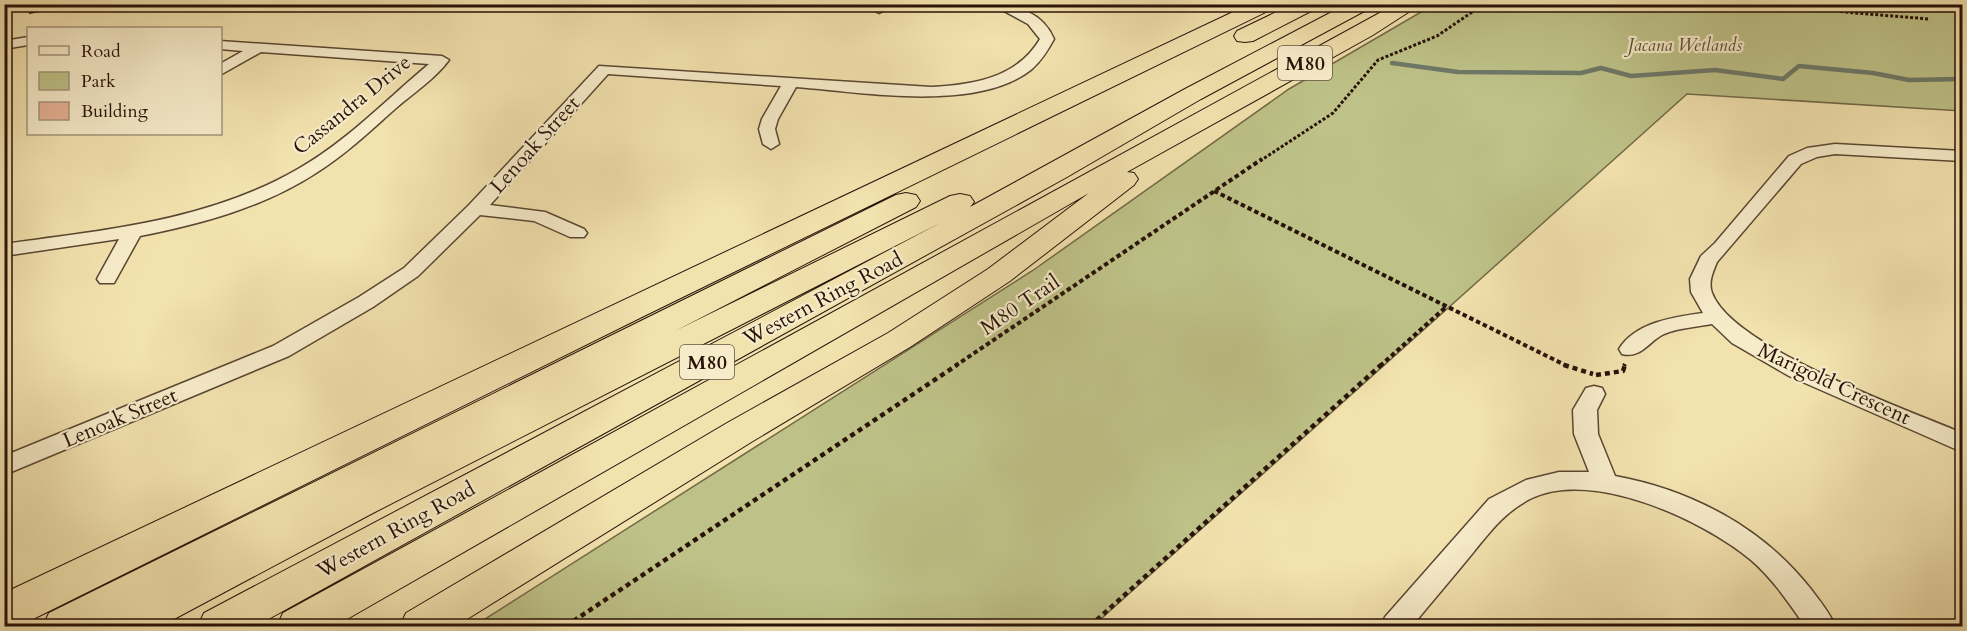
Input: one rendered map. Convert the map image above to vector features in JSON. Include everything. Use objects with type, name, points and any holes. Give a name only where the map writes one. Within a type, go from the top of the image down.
[{"type":"highway","points":[[4,613],[713,269],[1047,112],[1267,4]]},
{"type":"highway","points":[[1146,80],[1279,4]]},
{"type":"highway","points":[[64,627],[1146,80],[1310,4]]},
{"type":"highway","name":"Western Ring Road","points":[[298,627],[1196,107],[1363,4]]},
{"type":"highway","name":"Western Ring Road","points":[[219,627],[1058,171],[1411,4]]},
{"type":"highway","points":[[123,627],[359,502],[894,233],[1126,122],[1196,107]]},
{"type":"highway","points":[[421,627],[740,432],[899,340],[999,275],[1090,207],[1196,107]]},
{"type":"street","name":"Lenoak Street","points":[[4,466],[281,351],[366,302],[411,272],[476,209],[604,69],[931,92],[970,90],[994,84],[1031,61],[1041,52],[1047,39],[1044,30],[1033,21],[997,4]]},
{"type":"street","points":[[4,45],[27,41]]},
{"type":"street","name":"Cassandra Drive","points":[[4,250],[132,233],[170,225],[219,211],[268,192],[305,173],[335,152],[442,60],[222,45]]},
{"type":"street","points":[[222,70],[258,48]]},
{"type":"street","points":[[771,144],[767,129],[770,119],[791,83]]},
{"type":"street","name":"Marigold Crescent","points":[[1962,156],[1835,149],[1814,152],[1795,160],[1722,247],[1708,260],[1700,279],[1701,292],[1716,317],[1740,338],[1797,371],[1962,443]]},
{"type":"street","points":[[476,209],[538,216],[577,233]]},
{"type":"street","points":[[107,279],[132,233]]},
{"type":"street","points":[[1630,349],[1655,330],[1674,324],[1716,317]]},
{"type":"street","points":[[1595,385],[1585,410],[1587,434],[1605,482]]},
{"type":"street","points":[[1395,627],[1498,505],[1524,490],[1555,481],[1605,482],[1669,499],[1726,528],[1760,552],[1789,580],[1821,627]]},
{"type":"path","name":"M80 Trail","points":[[566,627],[1159,230],[1213,191],[1333,113],[1378,60],[1437,36],[1484,4]]},
{"type":"path","points":[[1796,4],[1844,12],[1929,19]]},
{"type":"path","points":[[1213,191],[1568,367],[1595,385],[1623,371],[1630,349]]},
{"type":"path","points":[[1090,627],[1447,306]]},
{"type":"green space","name":"Jacana Wetlands","points":[[1433,5],[1962,5],[1962,111],[1687,94],[1093,626],[474,626],[1032,271],[1289,89]]},
{"type":"building","points":[[82,4],[30,13],[32,6]]},
{"type":"waterway","points":[[1392,63],[1458,72],[1581,73],[1601,68],[1631,76],[1715,70],[1783,79],[1799,66],[1873,73],[1909,80],[1962,79]]}]
